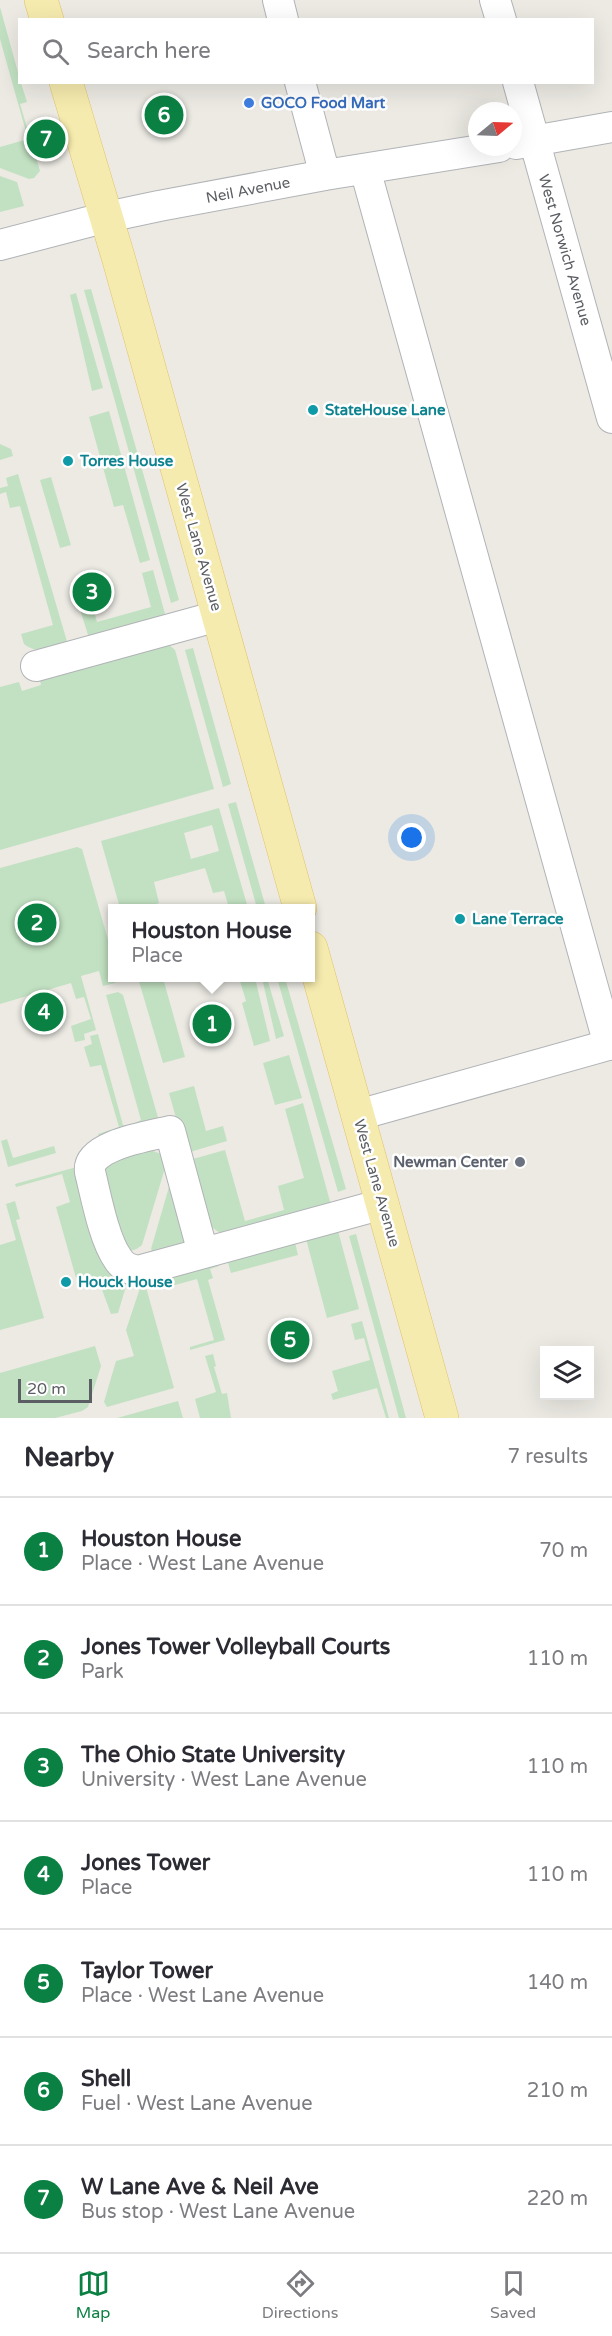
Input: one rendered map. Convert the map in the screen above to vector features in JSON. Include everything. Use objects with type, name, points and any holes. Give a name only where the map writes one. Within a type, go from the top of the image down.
[{"type":"main road","points":[[41,0],[46,18]]},
{"type":"main road","name":"West Lane Avenue","points":[[67,84],[107,217],[299,904]]},
{"type":"main road","name":"West Lane Avenue","points":[[315,962],[442,1418]]},
{"type":"street","points":[[278,0],[282,18]]},
{"type":"street","points":[[495,0],[500,18]]},
{"type":"street","points":[[301,84],[325,175]]},
{"type":"street","name":"West Norwich Avenue","points":[[518,84],[524,143],[612,418]]},
{"type":"street","points":[[524,143],[612,127]]},
{"type":"street","name":"Neil Avenue","points":[[0,245],[107,217],[325,175],[468,152]]},
{"type":"street","points":[[358,1115],[610,1044],[365,169]]},
{"type":"street","points":[[36,666],[218,616]]},
{"type":"street","points":[[203,1253],[170,1131],[108,1148],[92,1159],[88,1165],[111,1246],[119,1261],[129,1269],[138,1271],[383,1204]]},
{"type":"green space","points":[[0,7],[18,72],[18,84],[21,84],[27,102],[20,104],[40,171],[34,178],[29,179],[0,168],[0,147],[28,139],[0,39]]},
{"type":"green space","points":[[0,176],[17,182],[24,206],[0,212]]},
{"type":"green space","points":[[91,289],[179,600],[171,603],[84,290]]},
{"type":"green space","points":[[76,293],[103,388],[92,391],[70,295]]},
{"type":"green space","points":[[109,411],[150,560],[140,563],[123,505],[114,507],[89,417]]},
{"type":"green space","points":[[0,444],[11,449],[13,456],[0,460]]},
{"type":"green space","points":[[18,474],[68,645],[45,650],[34,649],[24,644],[21,634],[53,625],[20,506],[10,508],[6,492],[0,494],[0,488],[8,486],[6,478]]},
{"type":"green space","points":[[51,477],[71,545],[60,548],[40,480]]},
{"type":"green space","points":[[153,570],[164,617],[89,638],[77,600],[90,596],[97,622],[151,607],[142,573]]},
{"type":"green space","points":[[168,644],[175,650],[214,789],[0,850],[0,687],[19,682],[22,691],[41,685],[39,676]]},
{"type":"green space","points":[[193,648],[231,784],[223,787],[185,650]]},
{"type":"green space","points":[[236,802],[265,904],[256,904],[228,804]]},
{"type":"green space","points":[[219,808],[247,904],[228,904],[224,891],[213,893],[205,868],[154,882],[159,903],[119,904],[101,841]],"holes":[[[212,825],[219,851],[191,859],[184,833]]]},
{"type":"green space","points":[[77,847],[82,849],[108,940],[108,982],[116,982],[103,986],[99,971],[81,976],[96,1030],[84,1034],[85,1040],[75,1042],[71,1026],[91,1019],[84,997],[76,999],[71,983],[0,1004],[0,868]]},
{"type":"green space","points":[[139,982],[164,982],[185,1057],[163,1063]]},
{"type":"green space","points":[[240,982],[256,982],[270,1041],[254,1046],[242,1003],[246,1001]]},
{"type":"green space","points":[[263,982],[268,982],[284,1036],[276,1039]]},
{"type":"green space","points":[[278,982],[286,982],[346,1189],[338,1192]]},
{"type":"green space","points":[[118,992],[123,995],[159,1121],[138,1133],[135,1123],[141,1120],[106,995]]},
{"type":"green space","points":[[98,1034],[123,1125],[128,1125],[131,1135],[100,1138],[98,1134],[119,1127],[101,1065],[90,1067],[84,1047],[92,1044],[90,1036]]},
{"type":"green space","points":[[289,1055],[302,1098],[275,1105],[263,1063]]},
{"type":"green space","points":[[194,1086],[206,1131],[223,1126],[227,1141],[190,1152],[185,1150],[169,1093]]},
{"type":"green space","points":[[303,1103],[331,1205],[223,1235],[210,1226],[193,1159],[225,1150],[245,1221],[284,1210],[278,1186],[304,1178],[285,1109]]},
{"type":"green space","points":[[7,1139],[13,1158],[54,1146],[56,1153],[8,1167],[1,1141]]},
{"type":"green space","points":[[148,1149],[161,1154],[165,1168],[142,1245],[134,1250],[127,1250],[124,1249],[103,1167],[108,1162]]},
{"type":"green space","points":[[76,1168],[127,1283],[118,1313],[111,1314],[101,1287],[90,1274],[76,1278],[56,1207],[70,1202],[62,1174],[16,1187],[15,1184]]},
{"type":"green space","points":[[171,1180],[188,1244],[153,1253],[151,1249]]},
{"type":"green space","points":[[15,1201],[20,1219],[16,1220],[44,1318],[0,1330],[0,1245],[16,1240],[6,1204]]},
{"type":"green space","points":[[337,1227],[359,1309],[327,1318],[305,1235]]},
{"type":"green space","points":[[356,1234],[406,1418],[399,1418],[349,1236]]},
{"type":"green space","points":[[294,1238],[298,1255],[231,1273],[226,1256]]},
{"type":"green space","points":[[216,1259],[219,1266],[210,1269],[213,1278],[208,1280],[225,1340],[190,1350],[190,1347],[214,1340],[197,1279],[164,1288],[163,1278]]},
{"type":"green space","points":[[141,1285],[146,1287],[174,1388],[107,1407],[104,1402],[116,1361],[134,1356],[126,1330]]},
{"type":"green space","points":[[362,1321],[389,1418],[386,1418],[377,1388],[333,1400],[331,1394],[338,1391],[332,1371],[370,1360],[364,1338],[355,1340],[351,1324]]},
{"type":"green space","points":[[95,1346],[101,1366],[88,1407],[82,1411],[55,1418],[0,1418],[0,1373]]},
{"type":"green space","points":[[213,1354],[216,1366],[214,1367],[222,1394],[227,1393],[231,1418],[200,1418],[195,1399],[216,1392],[205,1356]]},
{"type":"green space","points":[[178,1401],[183,1418],[117,1418]]},
{"type":"place","name":"GOCO Food Mart","points":[[249,103]]},
{"type":"place","name":"Shell","points":[[164,115]]},
{"type":"place","name":"W Lane Ave & Neil Ave","points":[[46,139]]},
{"type":"place","name":"StateHouse Lane","points":[[313,410]]},
{"type":"place","name":"Torres House","points":[[68,461]]},
{"type":"place","name":"The Ohio State University","points":[[92,592]]},
{"type":"place","name":"Lane Terrace","points":[[460,919]]},
{"type":"place","name":"Jones Tower Volleyball Courts","points":[[37,923]]},
{"type":"place","name":"Jones Tower","points":[[44,1012]]},
{"type":"place","name":"Houston House","points":[[212,1024]]},
{"type":"place","name":"Newman Center","points":[[520,1162]]},
{"type":"place","name":"Houck House","points":[[66,1282]]},
{"type":"place","name":"Taylor Tower","points":[[290,1340]]}]
